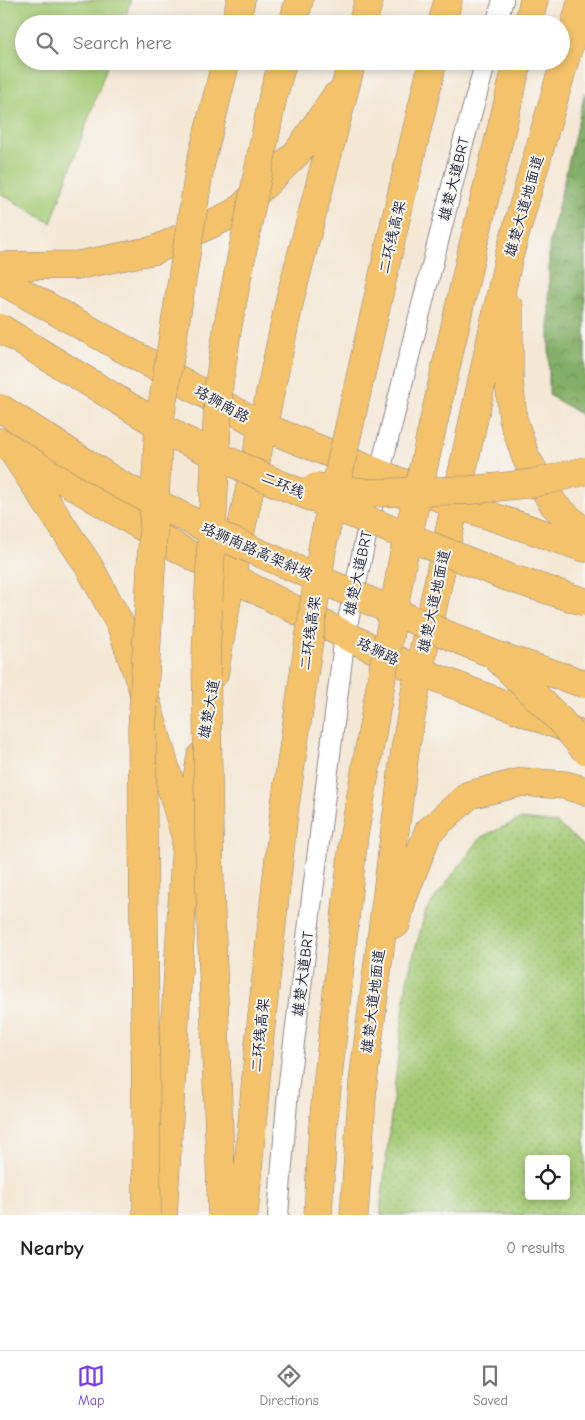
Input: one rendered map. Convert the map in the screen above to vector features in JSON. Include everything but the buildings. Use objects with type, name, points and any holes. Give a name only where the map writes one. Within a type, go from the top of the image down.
[{"type":"main road","points":[[237,15],[241,0]]},
{"type":"main road","points":[[295,15],[299,0]]},
{"type":"main road","points":[[365,15],[369,0]]},
{"type":"main road","points":[[444,15],[448,0]]},
{"type":"main road","points":[[530,15],[534,0]]},
{"type":"main road","name":"雄楚大道地面道","points":[[570,42],[582,0]]},
{"type":"main road","points":[[147,1215],[142,729],[158,425],[200,166],[224,70]]},
{"type":"main road","points":[[222,1215],[210,890],[206,655],[218,383],[273,96],[280,70]]},
{"type":"main road","name":"二环线高架","points":[[244,1215],[259,1044],[284,812],[323,543],[431,70]]},
{"type":"main road","points":[[318,1215],[323,1125],[354,834],[402,563],[472,246],[516,70]]},
{"type":"main road","name":"雄楚大道地面道","points":[[354,1215],[362,1082],[405,751],[419,671],[509,256],[562,70]]},
{"type":"main road","points":[[0,266],[79,265],[155,250],[237,212],[297,153],[350,71]]},
{"type":"main road","points":[[5,445],[231,577],[290,299],[350,71]]},
{"type":"main road","points":[[509,256],[510,380],[514,418],[526,458],[554,504],[585,532]]},
{"type":"main road","name":"珞狮南路","points":[[0,280],[262,426],[379,475],[455,504]]},
{"type":"main road","name":"二环线","points":[[0,328],[182,439],[274,482],[507,578],[585,602]]},
{"type":"main road","name":"珞狮南路高架斜坡","points":[[0,408],[119,484],[225,538],[493,654],[585,684]]},
{"type":"main road","points":[[5,445],[90,568],[120,626],[142,687],[186,841],[163,1215]]},
{"type":"main road","points":[[274,482],[370,493],[471,490],[534,483],[585,471]]},
{"type":"main road","points":[[455,504],[585,548]]},
{"type":"main road","name":"珞狮路","points":[[231,577],[419,671],[585,735]]},
{"type":"main road","name":"雄楚大道","points":[[186,841],[231,577]]},
{"type":"main road","points":[[493,654],[560,720],[585,750]]},
{"type":"main road","points":[[368,1035],[402,900],[428,832],[469,795],[522,782],[565,785],[585,791]]},
{"type":"lane","points":[[499,15],[503,0]]},
{"type":"lane","name":"雄楚大道BRT","points":[[278,1215],[288,1090],[345,635],[379,475],[462,143],[483,70]]},
{"type":"green space","points":[[0,0],[131,0],[126,15],[15,15],[15,70],[106,70],[51,223],[0,193]]},
{"type":"green space","points":[[585,92],[585,417],[549,395],[549,245]]},
{"type":"green space","points":[[521,819],[557,823],[585,847],[585,1215],[381,1215],[407,979],[426,910],[481,837]]}]
